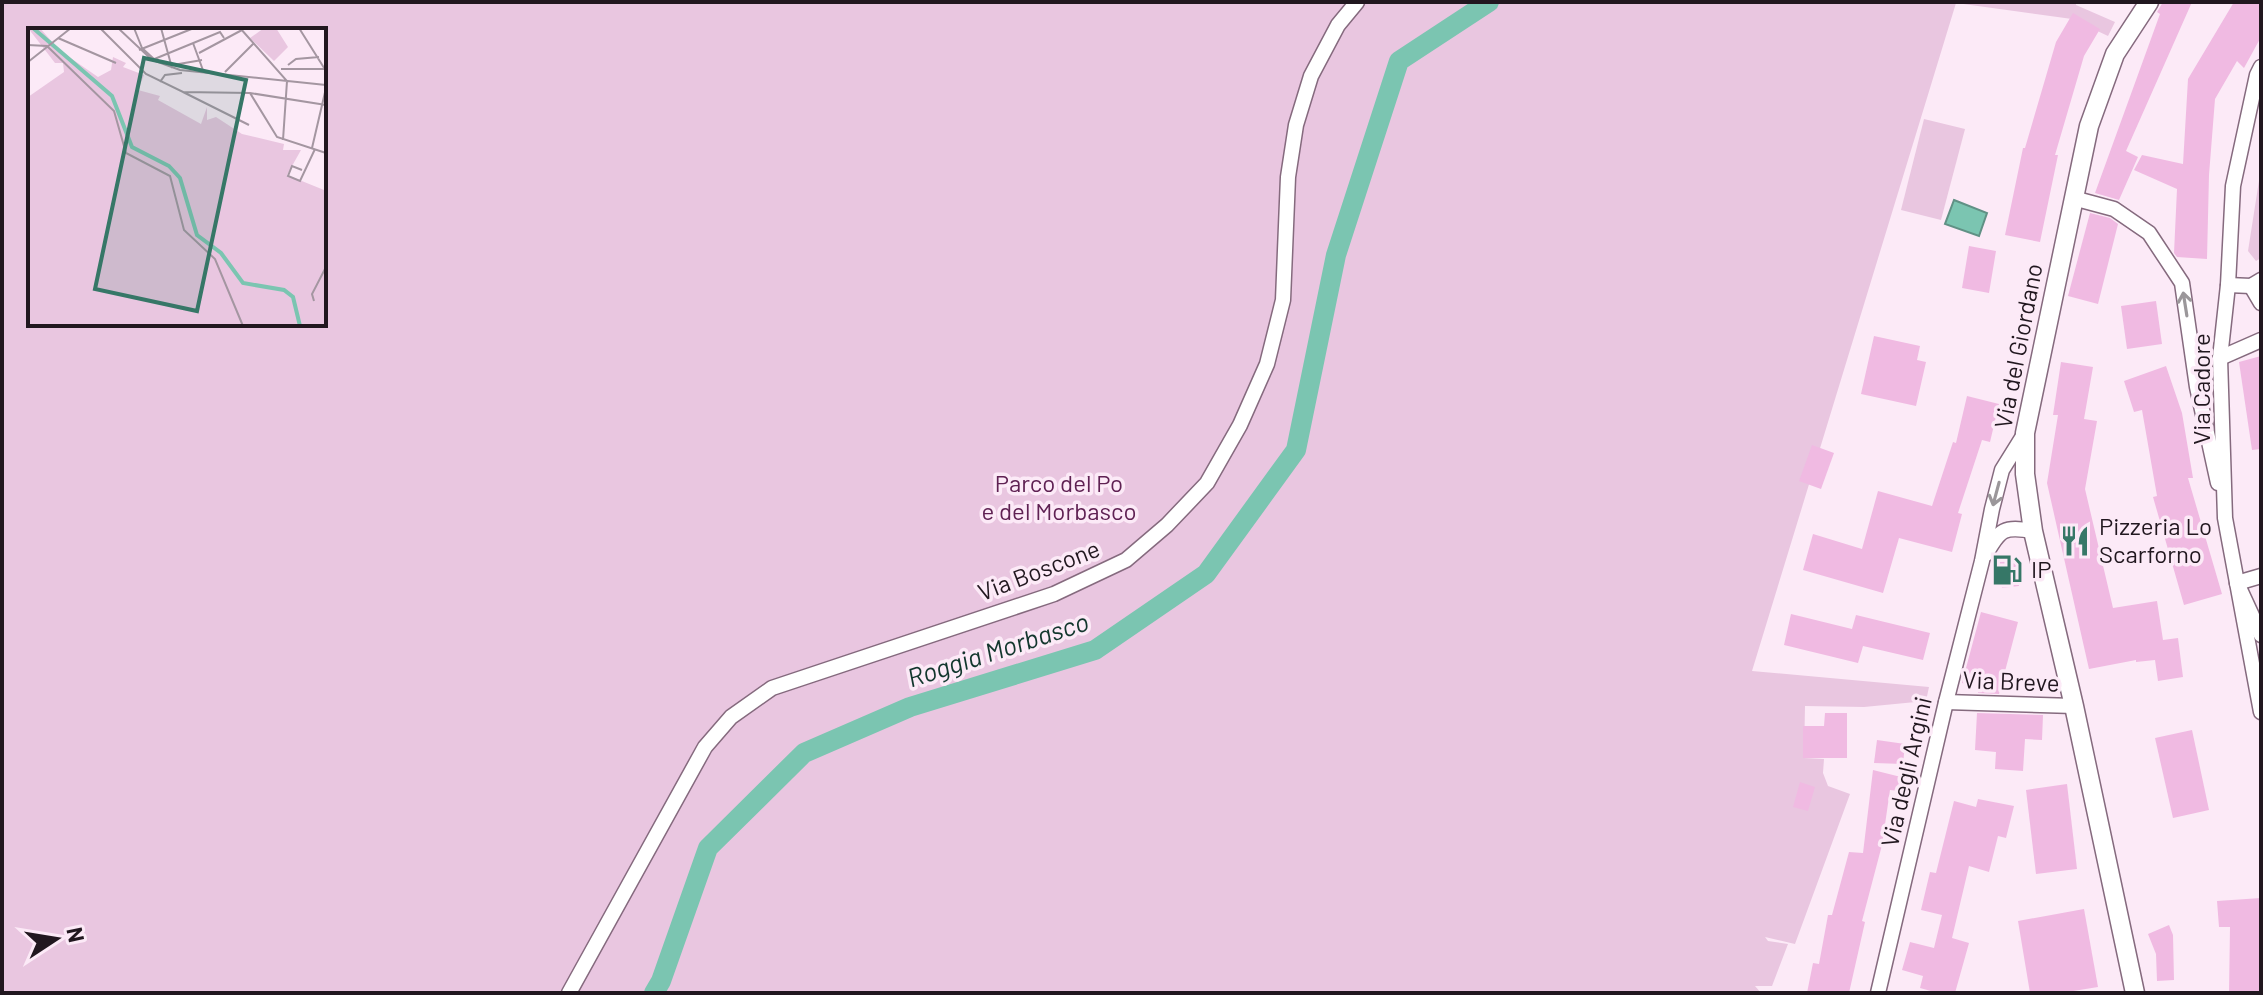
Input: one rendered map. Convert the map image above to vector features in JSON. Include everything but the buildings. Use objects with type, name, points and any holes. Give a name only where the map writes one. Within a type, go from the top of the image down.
[{"type":"street","name":"Via Boscone","points":[[569,993],[705,747],[731,717],[772,688],[1054,594],[1126,560],[1167,525],[1207,483],[1240,425],[1267,364],[1283,300],[1288,177],[1296,125],[1311,76],[1338,25],[1357,2]]},
{"type":"street","name":"Via del Giordano","points":[[2135,993],[2033,531],[2025,474],[2025,433],[2089,126],[2115,54],[2149,2]]},
{"type":"street","name":"Via Cadore","points":[[2260,74],[2254,125],[2233,186],[2228,285],[2220,358],[2225,518],[2261,712]]},
{"type":"street","points":[[2073,198],[2114,209],[2149,233],[2182,283],[2197,387],[2225,518]]},
{"type":"street","points":[[2228,285],[2256,283],[2261,303]]},
{"type":"street","points":[[2220,358],[2261,340]]},
{"type":"street","name":"Via degli Argini","points":[[1878,993],[2002,470],[2025,433]]},
{"type":"street","name":"Via degli Argini","points":[[1982,561],[2003,530],[2016,528],[2033,531]]},
{"type":"street","points":[[2261,576],[2237,583],[2261,635]]},
{"type":"street","name":"Via Breve","points":[[1946,702],[2074,706]]},
{"type":"green space","name":"Parco del Po e del Morbasco","points":[[2,2],[2076,2],[2076,5],[2115,22],[2108,36],[2072,19],[1956,3],[1752,671],[1929,687],[1926,701],[1864,707],[1805,706],[1804,758],[1824,759],[1823,773],[1828,786],[1850,794],[1795,944],[1765,937],[1768,941],[1788,944],[1772,986],[1755,986],[1761,993],[2,993]]},
{"type":"green space","points":[[1924,119],[1965,129],[1941,220],[1901,210]]},
{"type":"green space","points":[[2261,168],[2261,258],[2256,261],[2248,251]]},
{"type":"shaded area","points":[[1954,200],[1987,213],[1979,236],[1945,224]]},
{"type":"waterway","name":"Roggia Morbasco","points":[[654,993],[708,848],[804,753],[910,707],[1095,650],[1206,574],[1296,450],[1336,255],[1399,61],[1489,2]]},
{"type":"place","name":"Pizzeria Lo Scarforno","points":[[2075,541]]},
{"type":"place","name":"IP","points":[[2007,570]]}]
